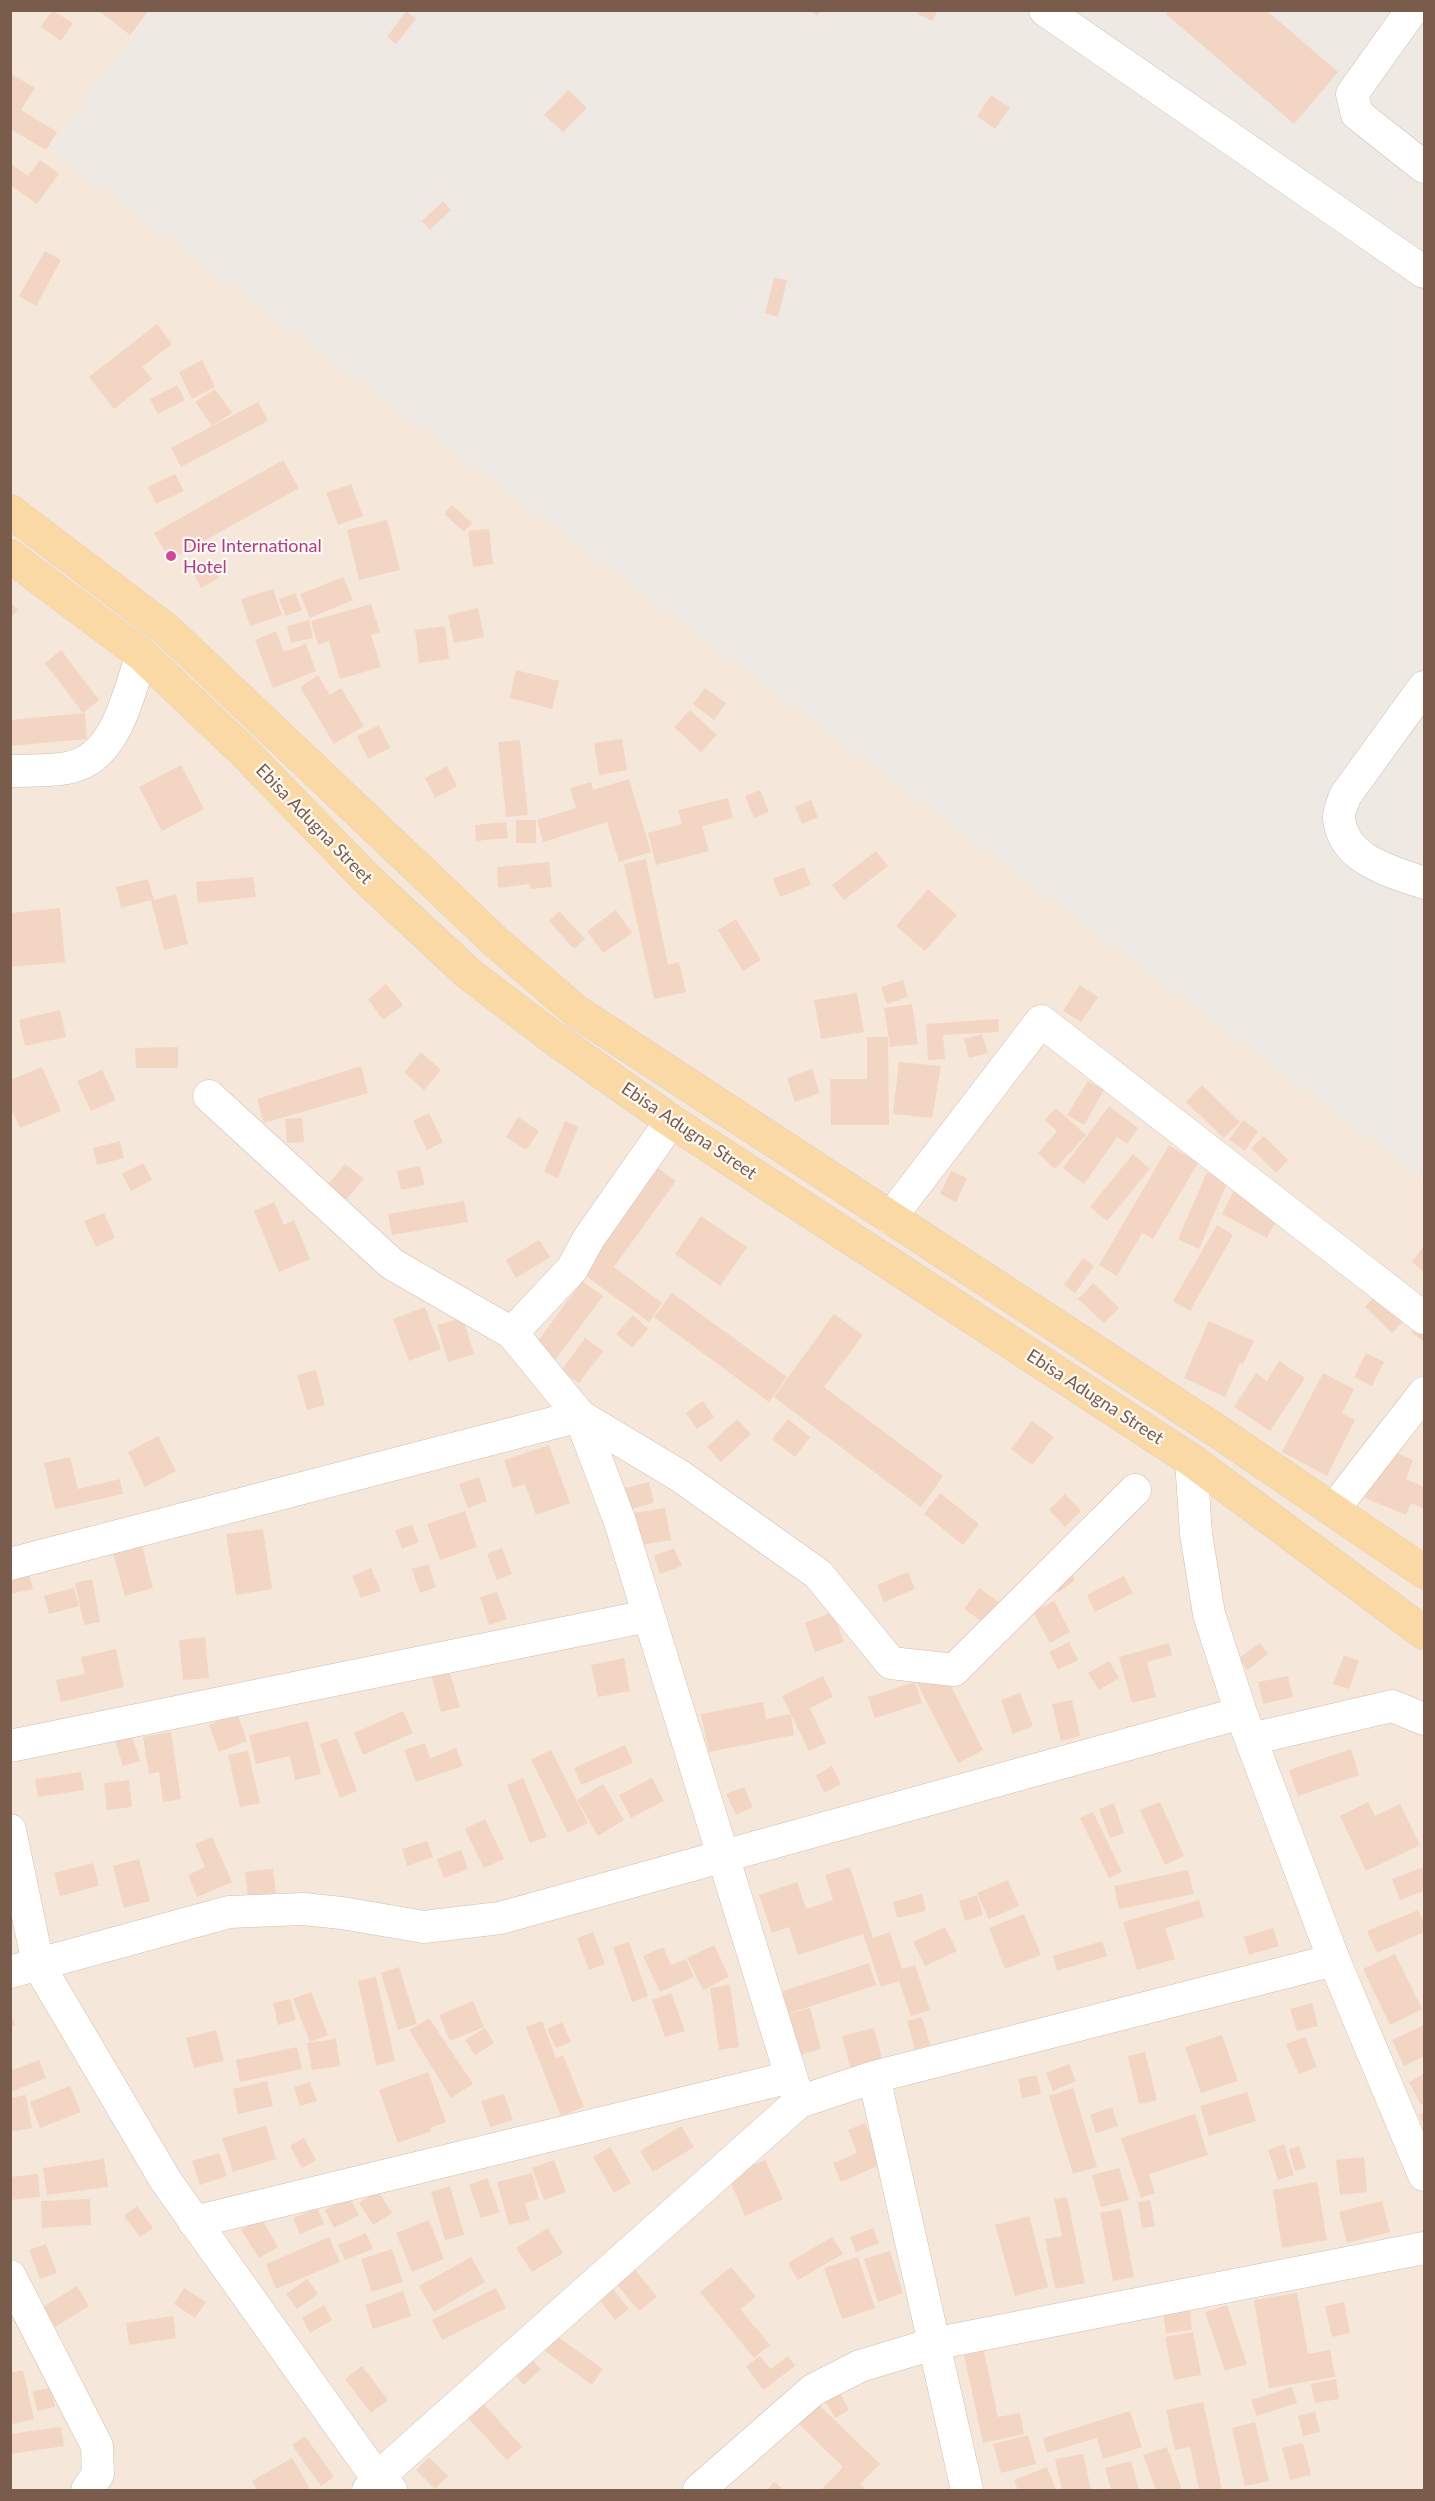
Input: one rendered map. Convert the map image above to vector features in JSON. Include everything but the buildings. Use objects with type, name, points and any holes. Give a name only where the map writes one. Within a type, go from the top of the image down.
[{"type":"main road","name":"Ebisa Adugna Street","points":[[10,511],[168,631],[489,936],[577,1012],[1217,1431],[1425,1572]]},
{"type":"main road","name":"Ebisa Adugna Street","points":[[10,556],[142,655],[243,751],[368,880],[470,974],[552,1037],[671,1121],[1191,1460],[1425,1633]]},
{"type":"street","points":[[1045,10],[1425,272]]},
{"type":"street","points":[[1413,10],[1352,94],[1357,114],[1425,167]]},
{"type":"street","points":[[10,771],[71,767],[93,758],[111,736],[142,655]]},
{"type":"street","points":[[1425,687],[1345,796],[1339,817],[1346,842],[1365,860],[1425,883]]},
{"type":"street","points":[[890,1218],[1041,1021],[1425,1318]]},
{"type":"street","points":[[209,1096],[392,1264],[512,1333],[580,1416],[620,1522],[795,2089]]},
{"type":"street","points":[[512,1333],[572,1269],[589,1238],[671,1121]]},
{"type":"street","points":[[1333,1510],[1425,1393]]},
{"type":"street","points":[[10,1564],[580,1416],[680,1476],[818,1574],[891,1663],[954,1670],[1135,1490]]},
{"type":"street","points":[[1191,1460],[1196,1534],[1209,1614],[1246,1726],[1334,1960],[1425,2175]]},
{"type":"street","points":[[10,1746],[648,1616]]},
{"type":"street","points":[[24,1968],[229,1912],[303,1909],[342,1913],[424,1928],[468,1924],[539,1908],[722,1856],[1246,1726],[1392,1706],[1425,1719]]},
{"type":"street","points":[[10,1830],[24,1968],[194,2222],[379,2486],[795,2089]]},
{"type":"street","points":[[194,2222],[795,2089],[874,2077],[1334,1960]]},
{"type":"street","points":[[874,2077],[967,2490]]},
{"type":"street","points":[[699,2490],[813,2390],[860,2366],[933,2344],[1425,2248]]},
{"type":"street","points":[[10,2276],[97,2446],[99,2474],[87,2490]]},
{"type":"shaded area","points":[[11,11],[150,11],[49,149],[1424,1179],[1424,2490],[11,2490]]},
{"type":"shaded area","points":[[150,11],[1424,11],[1424,1179],[49,149]]},
{"type":"place","name":"Dire International Hotel","points":[[171,556]]}]
